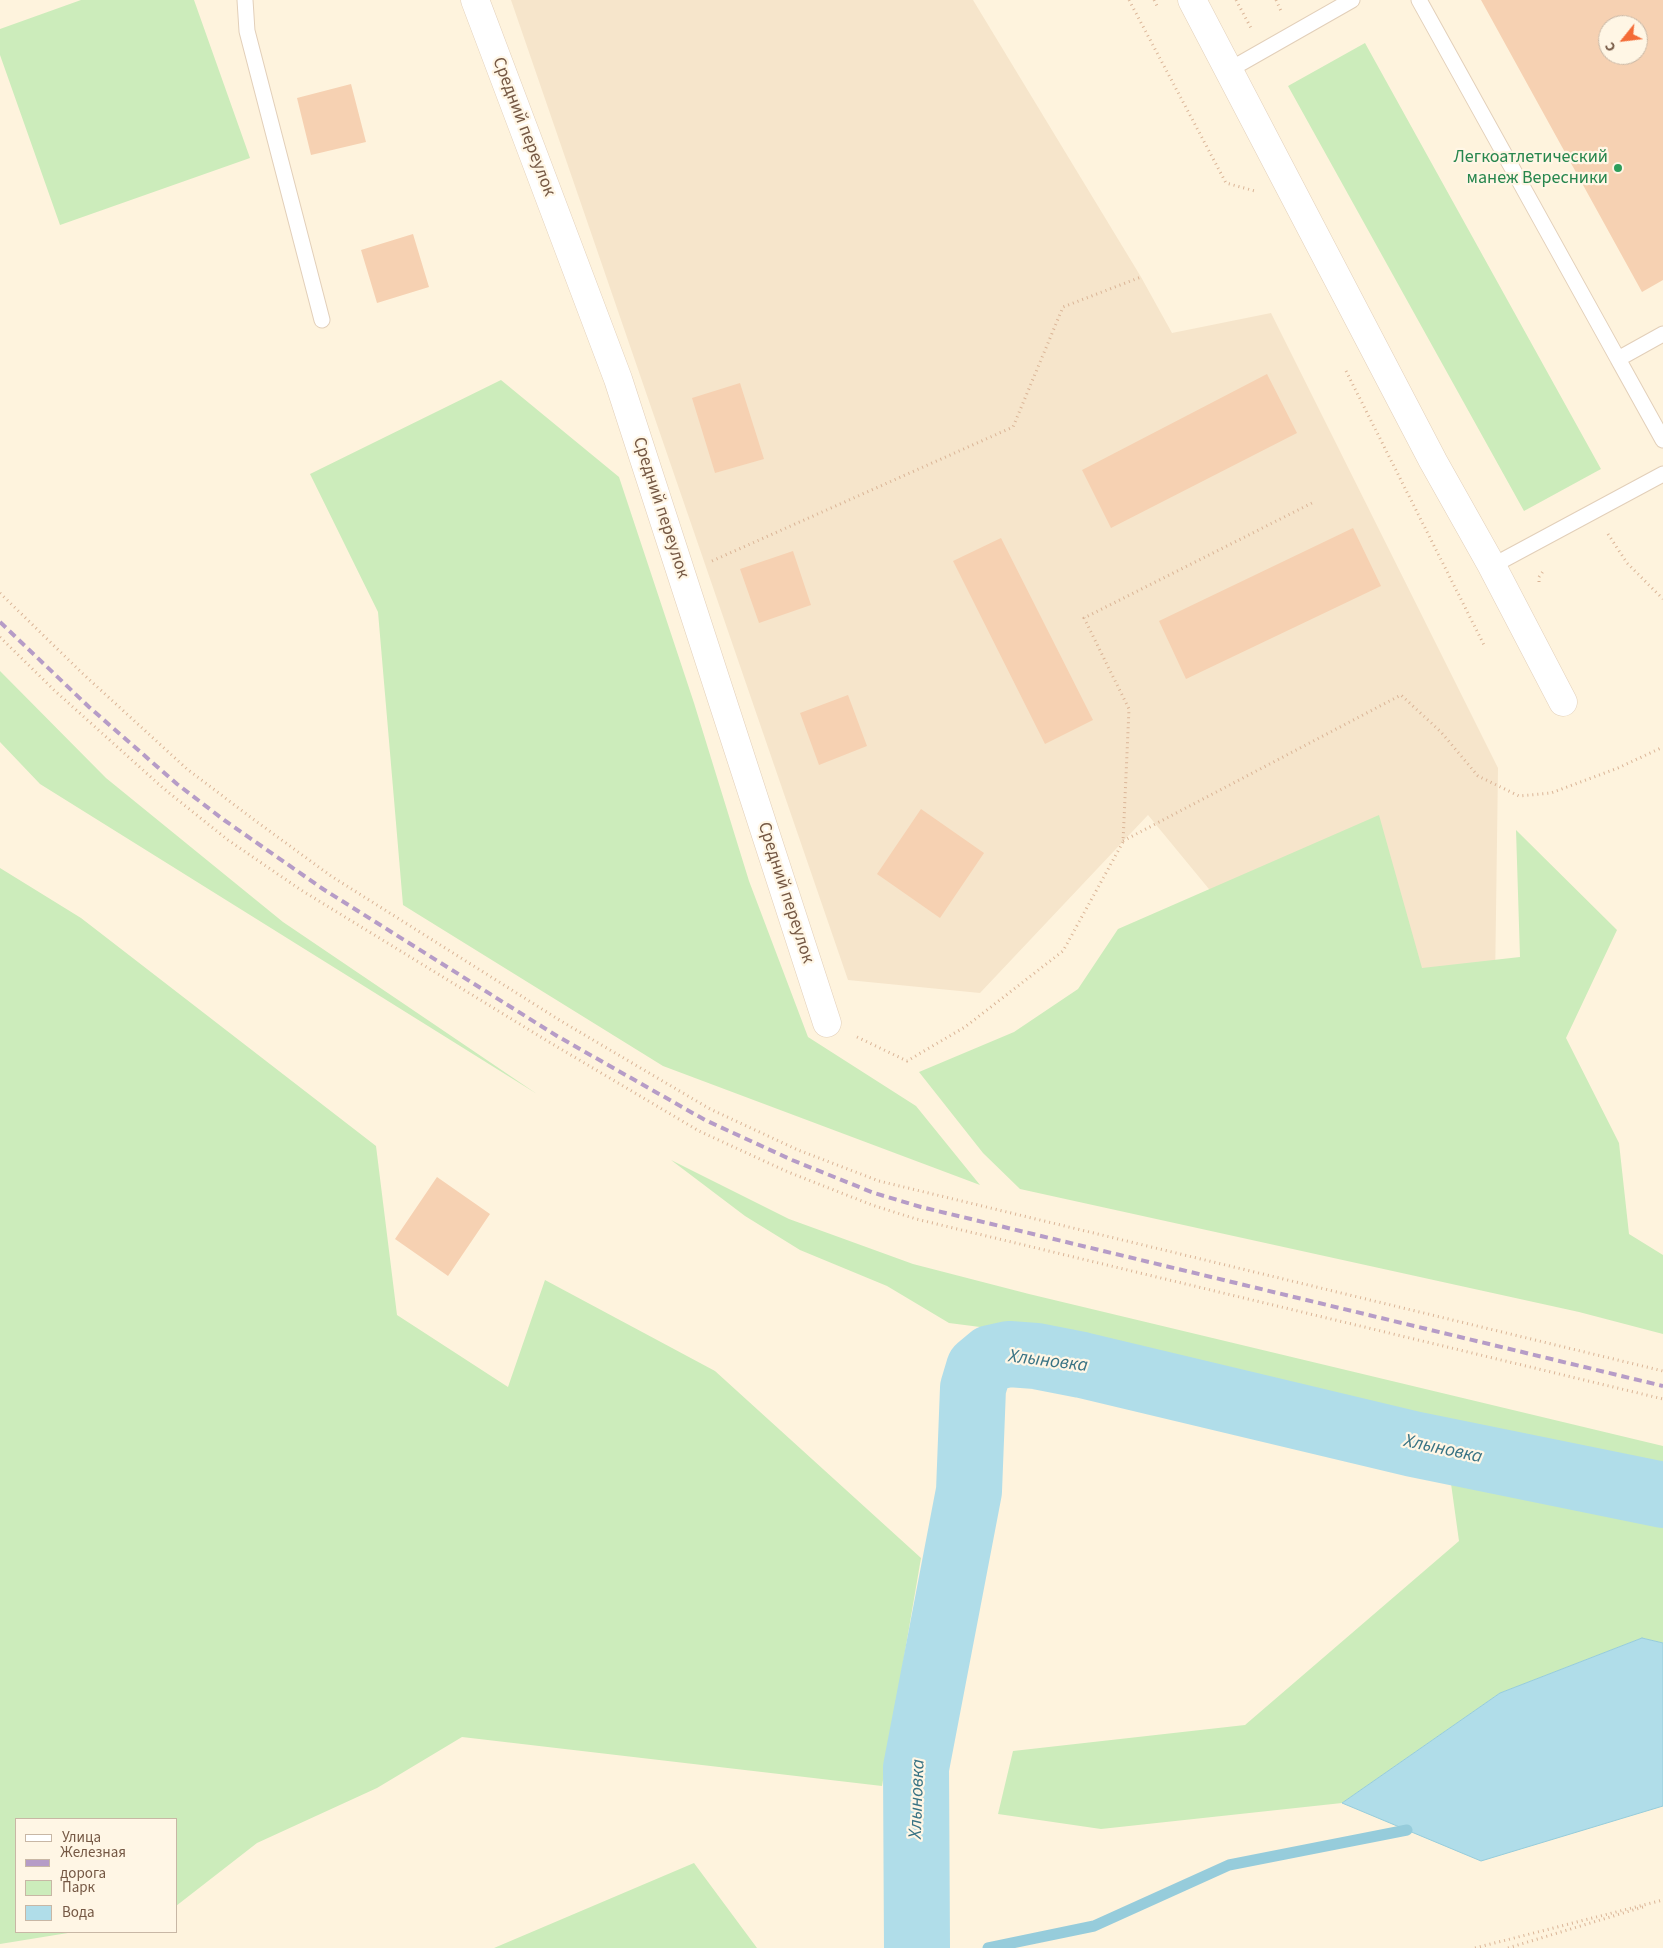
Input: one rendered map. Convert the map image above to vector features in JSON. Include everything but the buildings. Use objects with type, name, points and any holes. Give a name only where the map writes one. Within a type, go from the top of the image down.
[{"type":"street","name":"Средний переулок","points":[[475,0],[618,379],[827,1022]]},
{"type":"street","points":[[1192,0],[1433,461],[1492,566],[1563,702]]},
{"type":"lane","points":[[245,0],[247,31],[322,320]]},
{"type":"lane","points":[[1229,70],[1352,0]]},
{"type":"lane","points":[[1419,0],[1663,440]]},
{"type":"lane","points":[[1618,359],[1663,334]]},
{"type":"lane","points":[[1492,566],[1663,474]]},
{"type":"path","points":[[1129,0],[1226,183],[1256,192]]},
{"type":"path","points":[[682,574],[1013,427],[1063,307],[1141,276]]},
{"type":"path","points":[[1345,369],[1484,645]]},
{"type":"path","points":[[827,1022],[907,1061],[965,1027],[1063,951],[1122,842],[1129,709],[1084,618],[1312,503]]},
{"type":"path","points":[[1614,528],[1607,532],[1627,563],[1663,599]]},
{"type":"path","points":[[1538,586],[1539,577],[1549,564]]},
{"type":"path","points":[[0,593],[81,672],[180,763],[331,876],[553,1016],[710,1109],[798,1150],[879,1182],[1663,1371]]},
{"type":"path","points":[[0,637],[54,690],[163,788],[228,840],[301,890],[548,1042],[699,1130],[788,1172],[916,1219],[1663,1399]]},
{"type":"path","points":[[1122,842],[1402,696],[1441,732],[1478,776],[1519,796],[1551,793],[1618,768],[1663,747]]},
{"type":"path","points":[[1475,1948],[1663,1901]]},
{"type":"path","points":[[1508,1948],[1663,1901]]},
{"type":"shaded area","points":[[511,0],[973,0],[1141,277],[1172,333],[1271,313],[1498,768],[1494,1057],[1390,1109],[1148,815],[980,993],[848,980]]},
{"type":"green space","points":[[81,0],[194,0],[250,158],[60,225],[0,55],[0,29]]},
{"type":"green space","points":[[1365,43],[1601,469],[1524,511],[1288,86]]},
{"type":"green space","points":[[501,380],[619,477],[694,703],[749,881],[808,1037],[916,1106],[980,1185],[663,1066],[403,905],[378,612],[310,474]]},
{"type":"green space","points":[[0,671],[106,778],[283,922],[537,1094],[40,784],[0,742]]},
{"type":"green space","points":[[1379,815],[1422,968],[1520,957],[1516,830],[1617,930],[1566,1038],[1619,1143],[1629,1234],[1663,1255],[1663,1334],[1579,1312],[1020,1189],[983,1153],[919,1072],[1014,1032],[1078,989],[1118,929]]},
{"type":"green space","points":[[0,868],[81,918],[376,1146],[397,1315],[508,1387],[545,1280],[715,1371],[921,1558],[882,1786],[462,1737],[377,1788],[257,1843],[178,1904],[178,1818],[15,1818],[15,1933],[68,1933],[0,1944]]},
{"type":"green space","points":[[671,1160],[789,1219],[913,1264],[1029,1294],[1663,1446],[1663,1476],[1193,1372],[1103,1347],[1019,1332],[949,1323],[887,1286],[800,1250],[745,1216]]},
{"type":"green space","points":[[1448,1462],[1663,1508],[1663,1643],[1642,1638],[1500,1693],[1342,1803],[1101,1829],[998,1814],[1013,1751],[1245,1725],[1459,1541]]},
{"type":"green space","points":[[694,1863],[757,1948],[494,1948]]},
{"type":"water","points":[[1642,1638],[1663,1643],[1663,1806],[1481,1861],[1342,1803],[1500,1693]]},
{"type":"waterway","name":"Хлыновка","points":[[917,1948],[916,1768],[969,1491],[973,1388],[979,1368],[991,1358],[1009,1354],[1036,1356],[1082,1365],[1413,1444],[1663,1495]]},
{"type":"waterway","points":[[988,1948],[1094,1926],[1229,1865],[1407,1830]]},
{"type":"railway","points":[[0,622],[89,707],[177,784],[224,820],[323,889],[557,1036],[705,1120],[792,1160],[874,1193],[921,1207],[1663,1386]]},
{"type":"place","name":"Легкоатлетический манеж Вересники","points":[[1618,168]]}]
